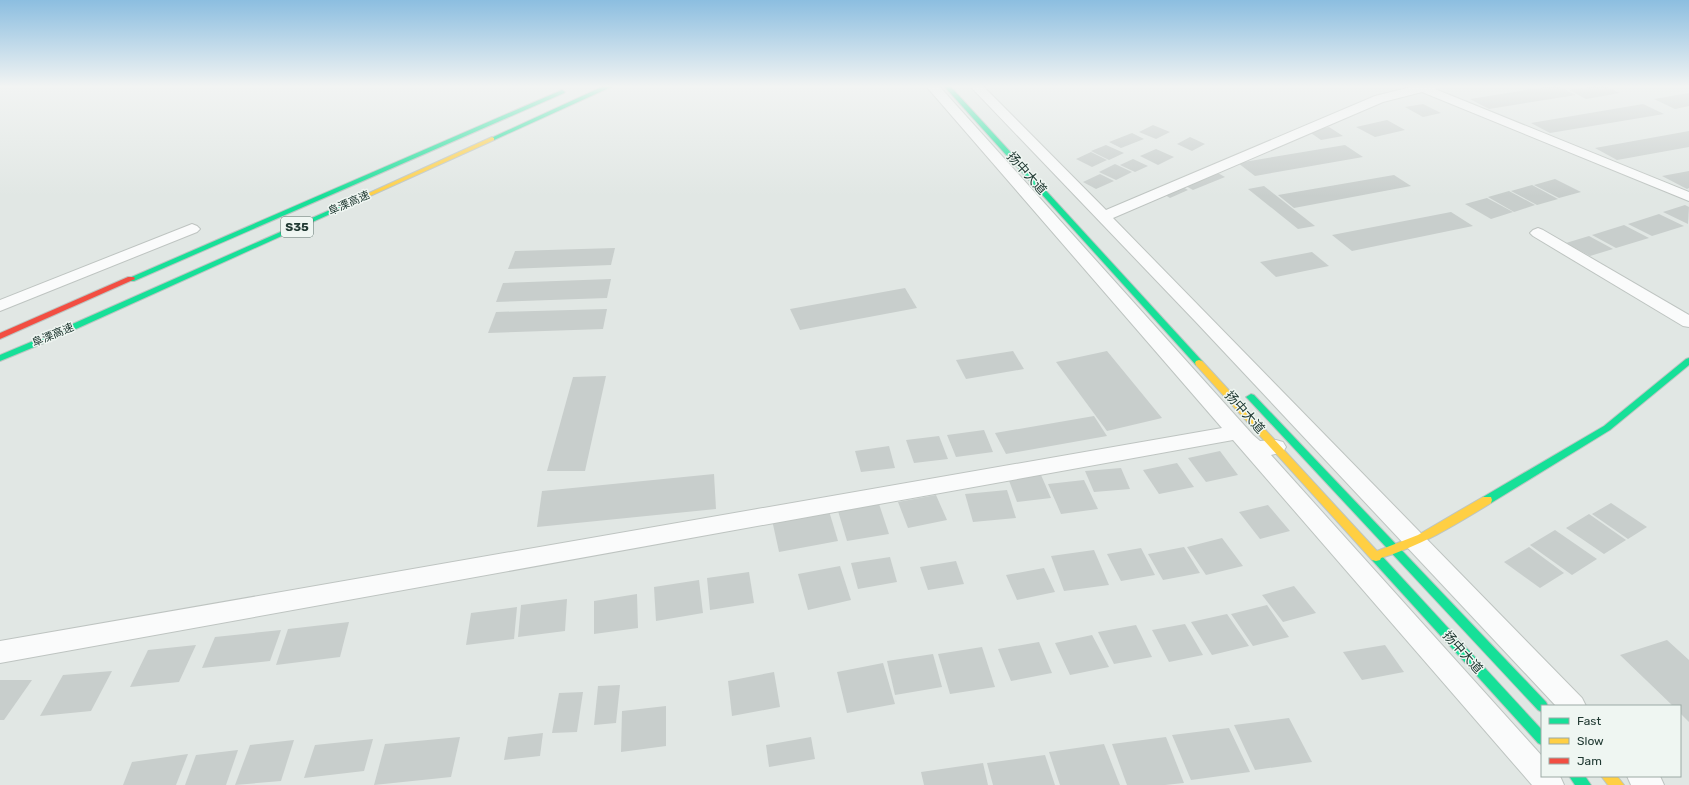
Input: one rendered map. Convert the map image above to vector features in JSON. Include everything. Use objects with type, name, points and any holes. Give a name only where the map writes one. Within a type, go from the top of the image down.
[{"type":"main road","name":"阜溧高速","points":[[0,336],[491,123]]},
{"type":"main road","name":"阜溧高速","points":[[0,358],[529,123]]},
{"type":"main road","name":"扬中大道","points":[[980,123],[1541,738]]},
{"type":"main road","points":[[1374,556],[1395,550],[1435,532],[1607,428],[1689,361]]},
{"type":"main road","name":"扬中大道","points":[[1242,387],[1541,705]]},
{"type":"main road","points":[[1577,777],[1584,785]]},
{"type":"main road","points":[[1609,777],[1616,785]]},
{"type":"street","points":[[964,123],[1541,775]]},
{"type":"street","points":[[1012,123],[1104,216],[1414,542],[1572,705]]},
{"type":"street","points":[[1104,216],[1323,123]]},
{"type":"street","points":[[1511,123],[1689,197]]},
{"type":"street","points":[[0,306],[192,229]]},
{"type":"street","points":[[1538,233],[1689,322]]},
{"type":"street","points":[[1238,432],[1255,449],[1276,447]]},
{"type":"street","points":[[0,652],[1238,432]]},
{"type":"street","points":[[1543,777],[1550,785]]},
{"type":"street","points":[[1642,777],[1650,785]]},
{"type":"building","points":[[1375,123],[1392,123],[1405,130],[1375,137],[1356,127]]},
{"type":"building","points":[[1531,123],[1533,123],[1612,123],[1550,133]]},
{"type":"building","points":[[1153,125],[1170,132],[1156,139],[1139,132]]},
{"type":"building","points":[[1329,127],[1343,136],[1321,140],[1308,131]]},
{"type":"building","points":[[1689,131],[1689,147],[1617,160],[1595,148]]},
{"type":"building","points":[[1132,133],[1144,139],[1121,148],[1109,142]]},
{"type":"building","points":[[1190,137],[1205,144],[1192,151],[1177,144]]},
{"type":"building","points":[[1106,145],[1124,153],[1109,160],[1091,151]]},
{"type":"building","points":[[1345,145],[1363,157],[1255,176],[1238,163]]},
{"type":"building","points":[[1156,149],[1174,157],[1158,165],[1140,156]]},
{"type":"building","points":[[1091,152],[1107,160],[1092,167],[1076,159]]},
{"type":"building","points":[[1133,159],[1148,166],[1135,172],[1120,165]]},
{"type":"building","points":[[1115,164],[1132,172],[1116,180],[1099,172]]},
{"type":"building","points":[[1689,171],[1689,188],[1687,189],[1662,176]]},
{"type":"building","points":[[1216,172],[1225,177],[1193,190],[1184,185]]},
{"type":"building","points":[[1100,174],[1114,181],[1096,189],[1083,182]]},
{"type":"building","points":[[1394,175],[1411,186],[1294,208],[1278,195]]},
{"type":"building","points":[[1555,179],[1581,192],[1559,198],[1534,185]]},
{"type":"building","points":[[1532,185],[1558,199],[1537,205],[1511,191]]},
{"type":"building","points":[[1181,186],[1188,190],[1170,198],[1162,193]]},
{"type":"building","points":[[1264,186],[1315,226],[1298,229],[1248,189]]},
{"type":"building","points":[[1509,191],[1535,205],[1514,212],[1488,197]]},
{"type":"building","points":[[1487,198],[1513,212],[1491,219],[1465,204]]},
{"type":"building","points":[[1685,205],[1689,207],[1688,224],[1663,212]]},
{"type":"building","points":[[1451,212],[1473,226],[1352,251],[1332,235]]},
{"type":"building","points":[[1659,214],[1684,226],[1652,236],[1628,224]]},
{"type":"building","points":[[1624,225],[1649,238],[1616,248],[1592,235]]},
{"type":"building","points":[[1589,236],[1613,249],[1590,256],[1566,243]]},
{"type":"building","points":[[615,248],[611,265],[508,269],[515,251]]},
{"type":"building","points":[[1312,252],[1329,266],[1276,277],[1260,262]]},
{"type":"building","points":[[611,279],[607,298],[496,302],[503,283]]},
{"type":"building","points":[[905,288],[917,308],[800,330],[790,309]]},
{"type":"building","points":[[607,309],[603,329],[488,333],[496,312]]},
{"type":"building","points":[[1013,351],[1024,369],[966,379],[956,360]]},
{"type":"building","points":[[1107,351],[1162,418],[1107,431],[1056,362]]},
{"type":"building","points":[[606,376],[585,471],[547,471],[573,377]]},
{"type":"building","points":[[1094,416],[1107,436],[1006,454],[995,433]]},
{"type":"building","points":[[984,430],[993,452],[956,457],[947,435]]},
{"type":"building","points":[[939,436],[948,459],[914,463],[906,440]]},
{"type":"building","points":[[889,446],[895,468],[861,472],[855,451]]},
{"type":"building","points":[[1220,451],[1238,475],[1206,482],[1188,458]]},
{"type":"building","points":[[1177,463],[1194,487],[1159,494],[1143,470]]},
{"type":"building","points":[[1121,468],[1130,489],[1094,492],[1085,471]]},
{"type":"building","points":[[714,474],[716,509],[537,527],[542,491]]},
{"type":"building","points":[[1041,475],[1051,498],[1017,502],[1008,478]]},
{"type":"building","points":[[1084,480],[1098,509],[1061,514],[1048,484]]},
{"type":"building","points":[[1007,490],[1016,518],[973,522],[965,494]]},
{"type":"building","points":[[936,495],[947,520],[908,528],[898,502]]},
{"type":"building","points":[[1611,503],[1647,527],[1628,539],[1592,514]]},
{"type":"building","points":[[879,504],[889,534],[847,541],[838,511]]},
{"type":"building","points":[[1268,505],[1290,531],[1260,539],[1239,512]]},
{"type":"building","points":[[829,511],[838,541],[779,552],[772,520]]},
{"type":"building","points":[[1589,514],[1626,540],[1604,554],[1566,528]]},
{"type":"building","points":[[1555,530],[1597,559],[1572,575],[1530,545]]},
{"type":"building","points":[[1222,538],[1243,566],[1206,575],[1187,547]]},
{"type":"building","points":[[1184,547],[1200,573],[1163,580],[1148,554]]},
{"type":"building","points":[[1529,547],[1564,573],[1540,588],[1504,562]]},
{"type":"building","points":[[1141,548],[1155,575],[1121,581],[1107,554]]},
{"type":"building","points":[[1094,550],[1109,585],[1064,591],[1051,556]]},
{"type":"building","points":[[890,557],[897,582],[858,589],[851,563]]},
{"type":"building","points":[[956,561],[964,584],[928,590],[920,567]]},
{"type":"building","points":[[840,566],[851,600],[808,610],[798,574]]},
{"type":"building","points":[[1044,568],[1055,592],[1017,600],[1006,575]]},
{"type":"building","points":[[749,572],[754,603],[710,610],[707,578]]},
{"type":"building","points":[[699,580],[703,613],[656,621],[654,587]]},
{"type":"building","points":[[1294,586],[1316,613],[1283,622],[1262,595]]},
{"type":"building","points":[[637,594],[638,628],[594,634],[594,601]]},
{"type":"building","points":[[567,599],[565,631],[518,637],[521,605]]},
{"type":"building","points":[[1267,605],[1289,637],[1253,646],[1231,614]]},
{"type":"building","points":[[517,607],[514,639],[466,645],[471,613]]},
{"type":"building","points":[[1227,614],[1249,646],[1212,655],[1191,622]]},
{"type":"building","points":[[349,622],[340,657],[276,665],[288,629]]},
{"type":"building","points":[[1185,624],[1203,655],[1169,662],[1152,630]]},
{"type":"building","points":[[1136,625],[1152,657],[1114,664],[1098,632]]},
{"type":"building","points":[[281,630],[270,661],[202,668],[215,637]]},
{"type":"building","points":[[1092,635],[1109,667],[1070,675],[1055,643]]},
{"type":"building","points":[[1667,640],[1689,660],[1689,722],[1681,714],[1681,705],[1672,705],[1620,655]]},
{"type":"building","points":[[1039,642],[1052,673],[1011,681],[998,649]]},
{"type":"building","points":[[196,645],[179,682],[130,687],[148,650]]},
{"type":"building","points":[[1385,645],[1404,672],[1362,680],[1343,652]]},
{"type":"building","points":[[982,647],[995,687],[950,694],[938,654]]},
{"type":"building","points":[[933,654],[942,687],[895,695],[887,661]]},
{"type":"building","points":[[883,663],[895,704],[847,713],[837,672]]},
{"type":"building","points":[[112,671],[91,711],[40,716],[63,675]]},
{"type":"building","points":[[774,672],[780,707],[732,716],[728,681]]},
{"type":"building","points":[[0,680],[32,680],[4,720],[0,720]]},
{"type":"building","points":[[620,685],[616,723],[594,725],[598,686]]},
{"type":"building","points":[[583,692],[577,732],[552,733],[559,693]]},
{"type":"building","points":[[666,706],[666,746],[621,752],[622,711]]},
{"type":"building","points":[[1289,718],[1312,762],[1255,770],[1234,725]]},
{"type":"building","points":[[1229,728],[1250,772],[1191,780],[1172,735]]},
{"type":"building","points":[[543,733],[540,756],[504,760],[508,737]]},
{"type":"building","points":[[460,737],[451,777],[374,785],[385,744]]},
{"type":"building","points":[[811,737],[815,759],[769,767],[766,745]]},
{"type":"building","points":[[1166,737],[1184,783],[1165,785],[1127,785],[1112,744]]},
{"type":"building","points":[[373,739],[364,771],[304,778],[315,745]]},
{"type":"building","points":[[294,740],[281,781],[235,785],[250,745]]},
{"type":"building","points":[[1104,744],[1120,785],[1060,785],[1049,752]]},
{"type":"building","points":[[238,750],[226,785],[185,785],[196,755]]},
{"type":"building","points":[[188,754],[176,785],[123,785],[132,762]]},
{"type":"building","points":[[1045,755],[1055,785],[993,785],[987,763]]},
{"type":"building","points":[[983,763],[988,785],[924,785],[921,772]]},
{"type":"traffic: fast","points":[[131,279],[491,123]]},
{"type":"traffic: fast","points":[[492,139],[528,123]]},
{"type":"traffic: fast","points":[[980,123],[1199,363]]},
{"type":"traffic: fast","points":[[0,358],[53,336],[348,204]]},
{"type":"traffic: fast","points":[[1487,500],[1607,428],[1689,361]]},
{"type":"traffic: fast","points":[[1251,397],[1541,705]]},
{"type":"traffic: fast","points":[[1376,557],[1541,738]]},
{"type":"traffic: fast","points":[[1577,777],[1584,785]]},
{"type":"traffic: slow","points":[[348,204],[492,139]]},
{"type":"traffic: slow","points":[[1199,363],[1376,557]]},
{"type":"traffic: slow","points":[[1380,554],[1394,550],[1422,538],[1487,500]]},
{"type":"traffic: slow","points":[[1609,777],[1617,785]]},
{"type":"traffic: jam","points":[[0,336],[131,279]]}]
